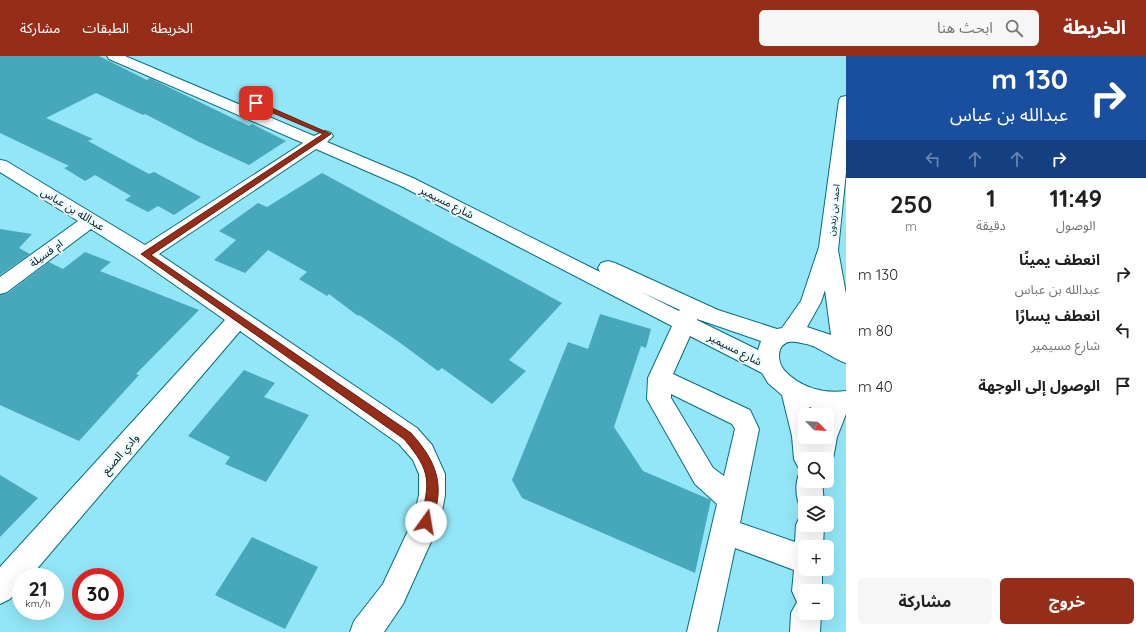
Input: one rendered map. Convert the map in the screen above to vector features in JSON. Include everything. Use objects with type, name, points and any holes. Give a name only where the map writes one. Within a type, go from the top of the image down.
[{"type":"street","name":"شارع مسيمير","points":[[114,56],[321,138]]},
{"type":"street","name":"شارع مسيمير","points":[[144,56],[321,138],[569,263],[688,316],[771,367]]},
{"type":"street","name":"احمد بن زيدون","points":[[771,367],[768,355],[771,345],[784,336],[799,322],[811,302],[829,247],[846,100]]},
{"type":"street","points":[[145,254],[321,138]]},
{"type":"street","name":"عبدالله بن عباس","points":[[0,165],[145,254],[239,318],[408,436],[423,454],[432,474],[432,495],[426,522],[393,594],[365,632]]},
{"type":"street","name":"ام فسيلة","points":[[0,287],[91,220]]},
{"type":"street","name":"احمد بن زيدون","points":[[829,247],[845,353]]},
{"type":"street","name":"شارع مسيمير","points":[[688,316],[784,336],[802,334],[816,337],[831,343],[845,353]]},
{"type":"street","points":[[688,316],[660,378],[659,399],[704,476],[732,500]]},
{"type":"street","name":"وادي الصنع","points":[[0,590],[239,318]]},
{"type":"street","points":[[771,367],[779,379],[792,390],[807,398],[823,402],[842,402],[834,418]]},
{"type":"street","points":[[660,378],[741,416],[747,429],[702,632]]},
{"type":"street","points":[[792,390],[804,436],[806,452]]},
{"type":"street","points":[[725,531],[798,557]]},
{"type":"street","points":[[805,632],[806,620]]},
{"type":"building","points":[[0,56],[99,56],[147,80],[150,78],[249,126],[252,124],[286,141],[249,165],[199,142],[145,114],[143,115],[96,93],[46,118],[93,139],[88,141],[149,174],[154,172],[201,197],[174,215],[158,206],[148,212],[125,200],[131,196],[95,175],[85,181],[64,168],[69,166],[0,133]]},
{"type":"building","points":[[322,173],[562,303],[509,360],[526,371],[492,404],[442,368],[438,371],[399,342],[359,315],[358,316],[329,294],[327,296],[299,279],[307,272],[268,250],[245,273],[214,260],[236,240],[219,231],[258,203],[267,207]]},
{"type":"building","points":[[0,229],[32,234],[19,248],[30,254],[0,275]]},
{"type":"building","points":[[85,252],[111,262],[100,271],[199,310],[136,374],[139,375],[79,441],[0,405],[0,295],[8,293],[49,262],[63,269]]},
{"type":"building","points":[[600,314],[651,329],[646,348],[641,346],[614,427],[643,471],[711,500],[695,573],[522,498],[512,480],[568,342],[588,349]]},
{"type":"building","points":[[244,370],[275,383],[264,397],[309,415],[266,482],[225,464],[230,457],[188,436]]},
{"type":"building","points":[[0,475],[38,498],[0,537]]},
{"type":"building","points":[[252,537],[318,567],[285,629],[215,595]]},
{"type":"route","points":[[256,103],[327,134],[145,254],[408,436],[423,454],[432,474],[432,495],[426,522]]}]
